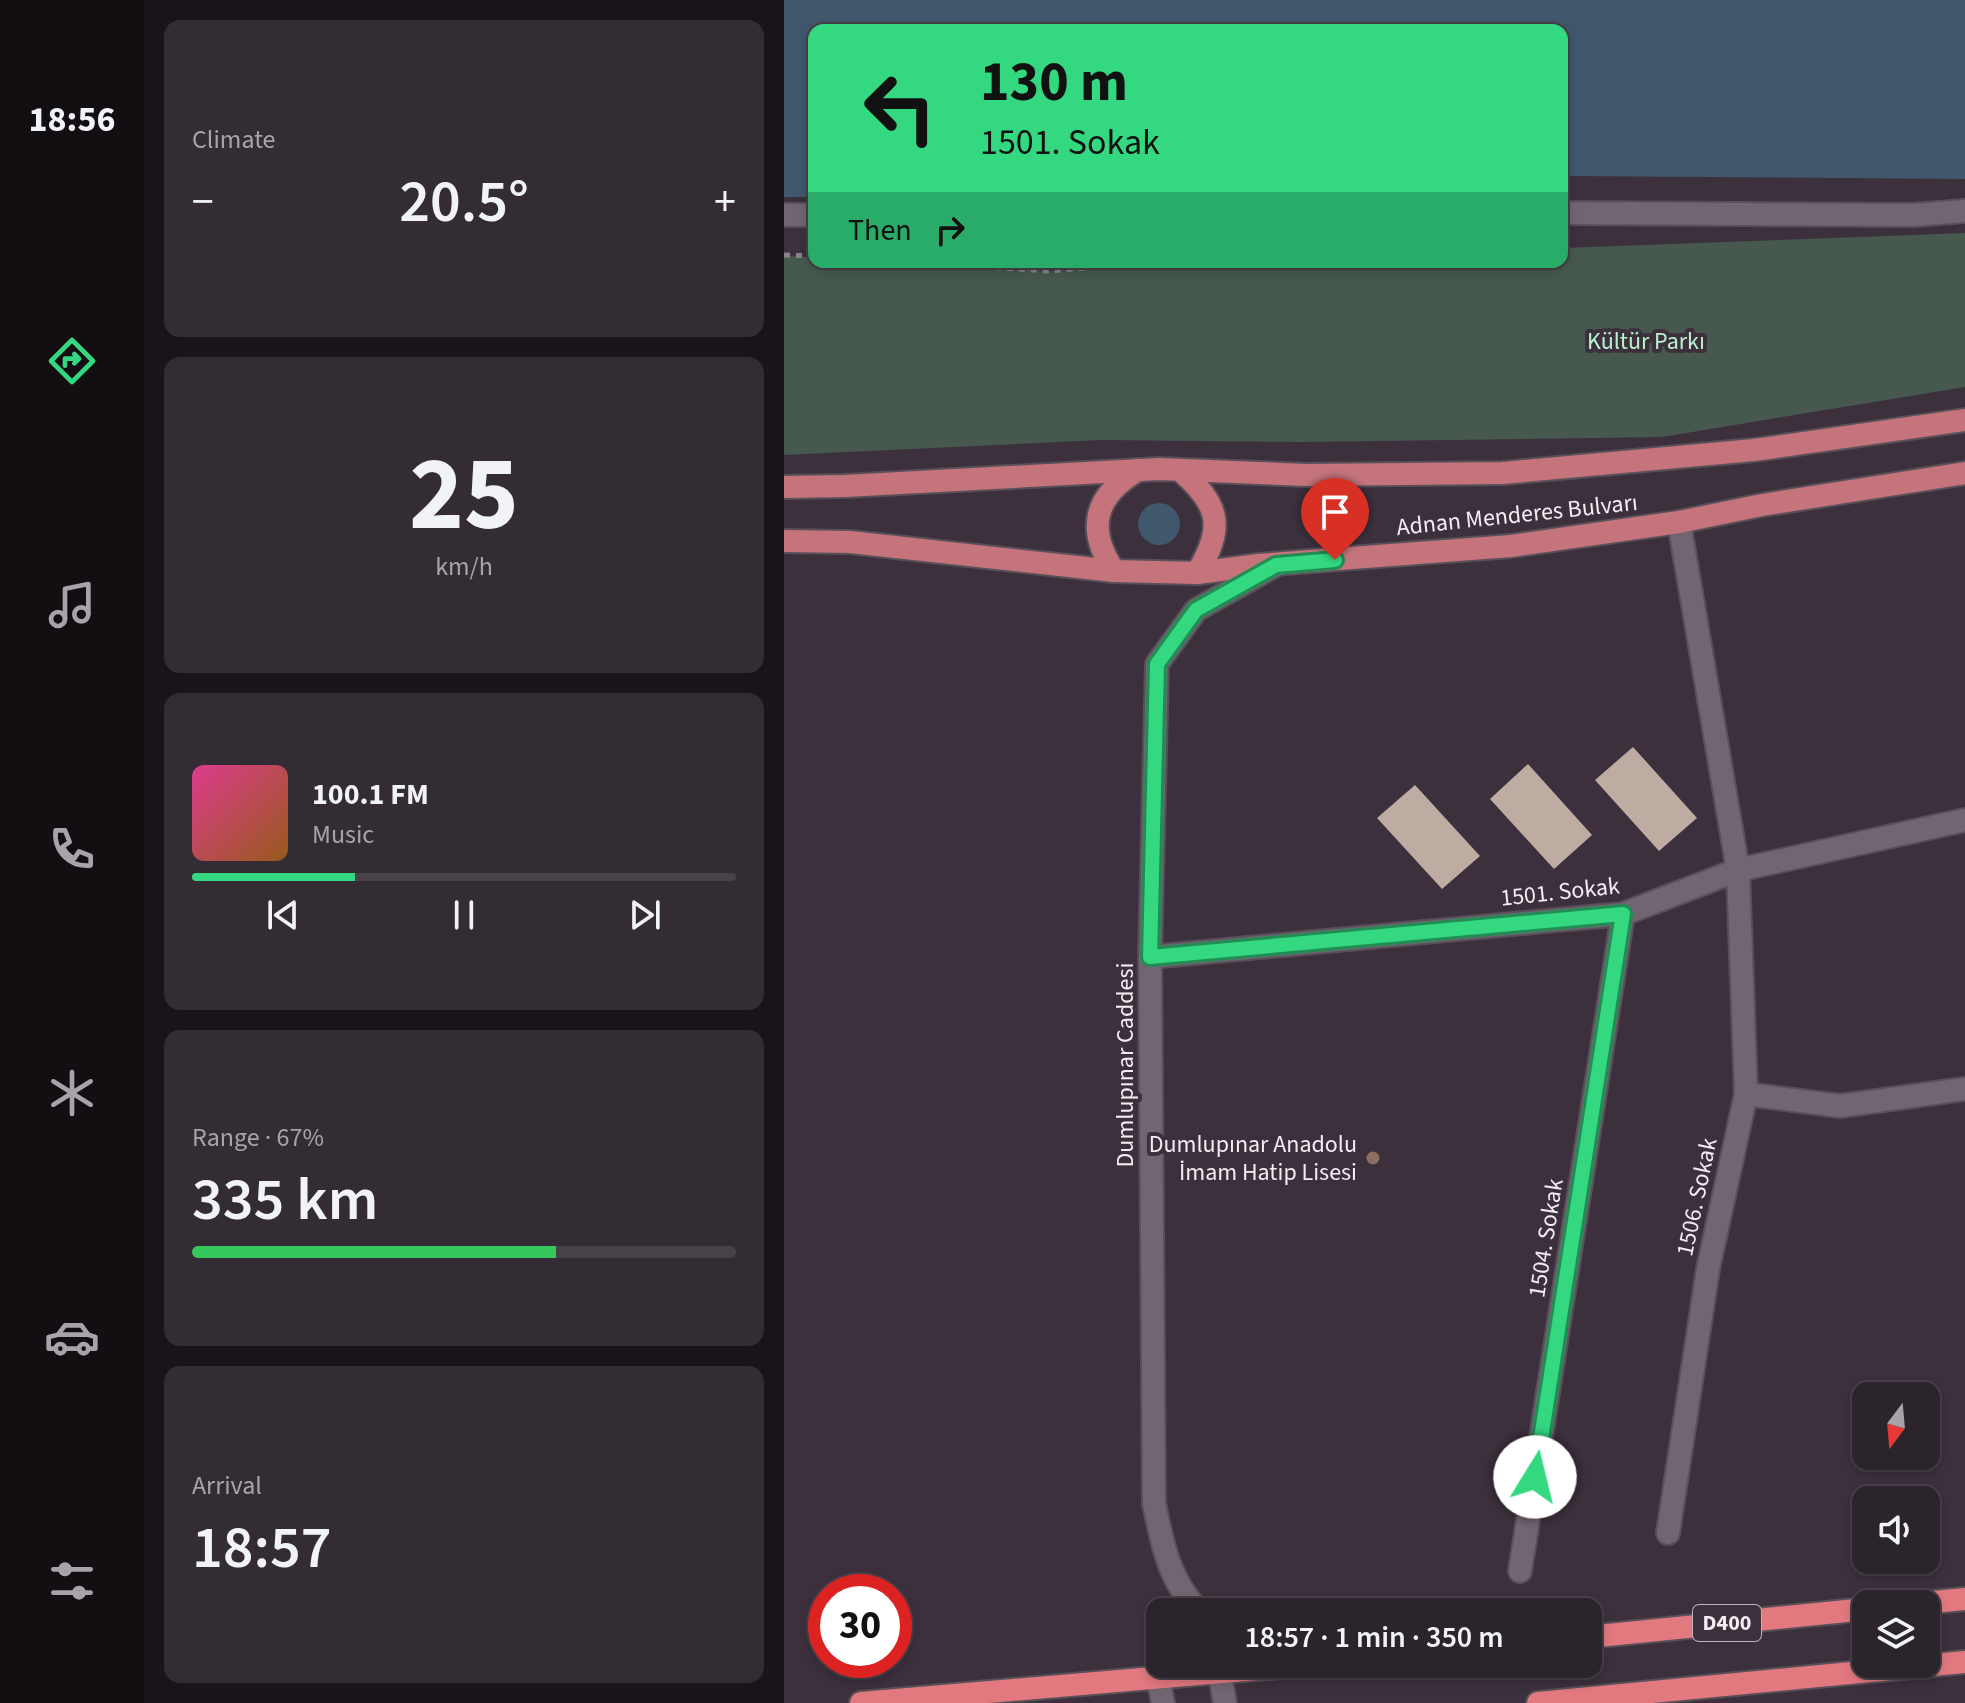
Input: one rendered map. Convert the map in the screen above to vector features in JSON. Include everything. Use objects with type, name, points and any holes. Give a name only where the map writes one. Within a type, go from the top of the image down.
[{"type":"highway","points":[[1940,1601],[1965,1599]]},
{"type":"highway","name":"D400","points":[[1602,1636],[1852,1610]]},
{"type":"highway","points":[[1538,1703],[1965,1662]]},
{"type":"highway","points":[[861,1703],[1158,1678]]},
{"type":"main road","name":"Adnan Menderes Bulvarı","points":[[784,487],[1139,470],[1306,475],[1503,473],[1754,450],[1965,420]]},
{"type":"main road","points":[[1114,571],[1103,553],[1097,534],[1099,513],[1107,495],[1121,480],[1139,470]]},
{"type":"main road","points":[[1180,470],[1206,496],[1214,513],[1215,532],[1211,550],[1197,573]]},
{"type":"main road","name":"Adnan Menderes Bulvarı","points":[[784,541],[850,542],[1114,571],[1197,573],[1511,546],[1679,522],[1762,505],[1965,473]]},
{"type":"street","points":[[1568,213],[1913,215],[1965,211]]},
{"type":"street","points":[[784,215],[808,215]]},
{"type":"street","name":"1506. Sokak","points":[[1668,1533],[1708,1269],[1746,1094],[1738,870],[1679,522]]},
{"type":"street","name":"Dumlupınar Caddesi","points":[[1186,1598],[1164,1557],[1154,1503],[1150,957],[1157,664],[1196,610],[1276,565]]},
{"type":"street","name":"1501. Sokak","points":[[1150,957],[1623,914],[1738,870],[1965,820]]},
{"type":"street","name":"1504. Sokak","points":[[1520,1571],[1623,914]]},
{"type":"street","points":[[1746,1094],[1840,1106],[1965,1089]]},
{"type":"street","points":[[1158,1678],[1163,1703]]},
{"type":"street","points":[[1221,1678],[1225,1703]]},
{"type":"path","points":[[784,255],[808,256]]},
{"type":"path","points":[[1002,268],[1048,271],[1084,268]]},
{"type":"green space","name":"Kültür Parkı","points":[[1965,233],[1965,387],[1662,437],[1302,442],[1100,440],[784,455],[784,256],[808,257],[808,268],[1048,271],[1106,268],[1568,268],[1568,248]]},
{"type":"water","points":[[784,0],[1965,0],[1965,179],[1568,176],[1568,24],[808,24],[808,197],[784,197]]},
{"type":"water","points":[[1159,503],[1174,509],[1180,524],[1174,539],[1159,545],[1144,539],[1138,524],[1144,509]]},
{"type":"building","points":[[1633,747],[1697,818],[1659,851],[1595,780]]},
{"type":"building","points":[[1528,764],[1592,835],[1554,869],[1490,799]]},
{"type":"building","points":[[1415,785],[1480,856],[1442,889],[1377,818]]},
{"type":"place","name":"Dumlupınar Anadolu İmam Hatip Lisesi","points":[[1373,1158]]},
{"type":"route","points":[[1335,560],[1276,565],[1196,610],[1157,664],[1150,957],[1623,914],[1535,1477]]}]
